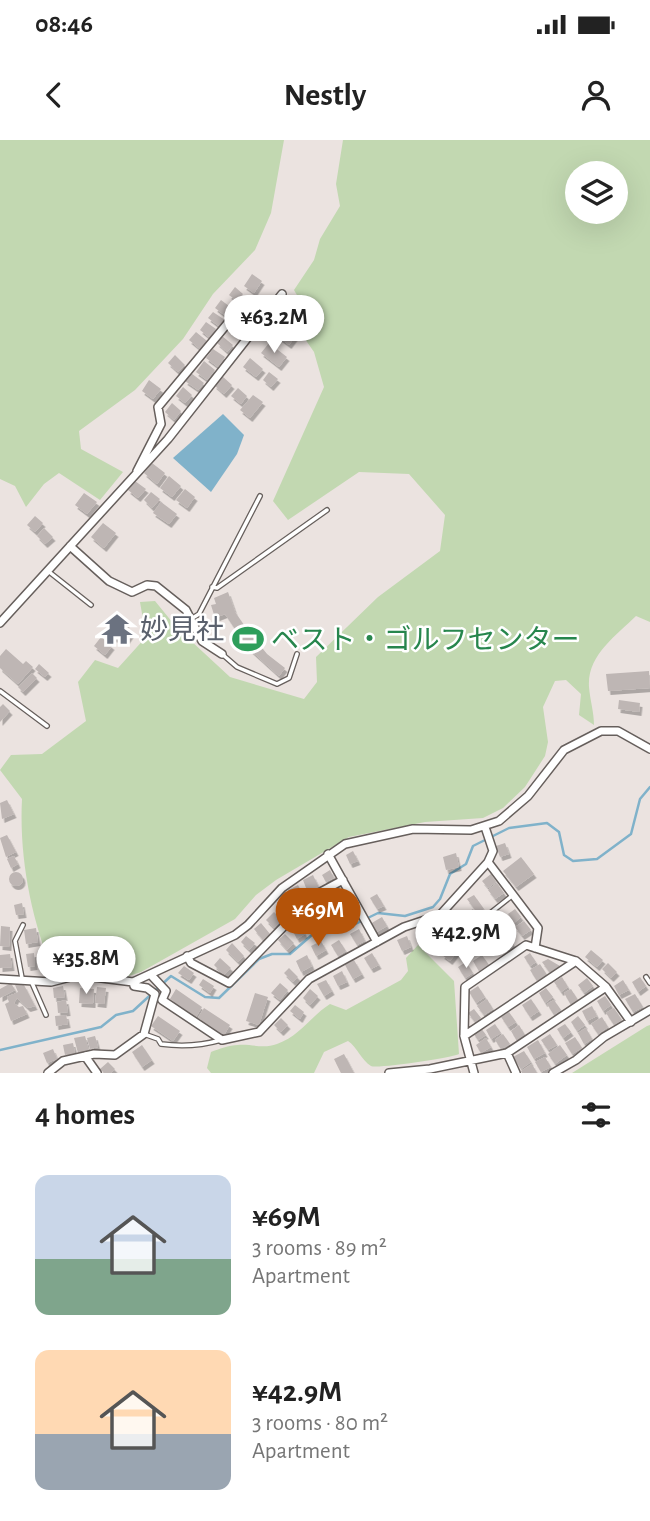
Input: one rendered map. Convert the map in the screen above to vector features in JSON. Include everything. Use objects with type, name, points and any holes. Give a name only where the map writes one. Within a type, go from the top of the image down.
[{"type":"street","points":[[0,623],[168,439],[282,294]]},
{"type":"street","points":[[136,472],[161,424],[158,407],[242,306]]},
{"type":"street","points":[[70,547],[109,581],[132,592],[147,584],[156,586],[186,610],[202,641],[222,654]]},
{"type":"street","points":[[0,979],[51,982],[78,975],[133,982],[248,925],[282,888],[328,854],[356,840],[414,829],[485,827],[518,807],[556,758],[589,736],[601,732],[618,731],[650,749]]},
{"type":"street","points":[[151,975],[166,991],[162,1000],[222,1040],[259,1032],[309,979],[404,928],[440,915],[488,862],[493,850],[485,827]]},
{"type":"street","points":[[328,854],[377,942]]},
{"type":"street","points":[[488,862],[538,929],[535,948]]},
{"type":"street","points":[[187,956],[191,963],[224,983],[229,983],[290,920],[311,907],[315,895],[343,880]]},
{"type":"street","points":[[474,1073],[464,1036],[465,987],[526,945],[576,961],[606,987],[631,1022]]},
{"type":"street","points":[[464,1036],[576,961]]},
{"type":"street","points":[[48,1073],[63,1061],[85,1056],[115,1055],[145,1034],[155,994],[147,988],[134,986],[133,982]]},
{"type":"street","points":[[389,1073],[430,1071],[508,1053],[606,987]]},
{"type":"street","points":[[553,1073],[650,1010]]},
{"type":"street","points":[[508,1053],[516,1073]]},
{"type":"street","points":[[85,1056],[97,1073]]},
{"type":"lane","points":[[191,619],[199,614],[260,496]]},
{"type":"lane","points":[[212,587],[217,588],[327,510]]},
{"type":"lane","points":[[48,571],[91,605]]},
{"type":"lane","points":[[222,654],[237,667],[277,684],[289,678],[298,654]]},
{"type":"lane","points":[[0,691],[47,726]]},
{"type":"lane","points":[[465,933],[513,895]]},
{"type":"lane","points":[[22,980],[15,941],[23,925]]},
{"type":"lane","points":[[646,977],[650,983]]},
{"type":"lane","points":[[32,981],[46,1015]]},
{"type":"lane","points":[[145,1034],[158,1039],[161,1044],[178,1047],[199,1047],[222,1040]]},
{"type":"green space","points":[[0,140],[284,140],[271,213],[255,250],[213,294],[183,339],[135,390],[79,431],[81,449],[123,472],[100,500],[59,473],[44,484],[26,507],[15,486],[0,479]]},
{"type":"green space","points":[[343,140],[650,140],[650,622],[636,616],[604,647],[593,665],[589,687],[594,725],[579,715],[581,694],[566,680],[555,681],[543,707],[548,742],[545,756],[525,787],[503,808],[483,818],[425,822],[349,837],[276,880],[256,895],[235,919],[141,972],[123,978],[92,967],[75,972],[53,972],[38,930],[28,887],[22,843],[22,799],[0,770],[11,755],[42,754],[86,721],[78,682],[95,660],[118,668],[146,637],[140,602],[155,601],[177,628],[230,677],[304,699],[317,682],[316,657],[378,597],[440,551],[445,515],[409,474],[359,472],[288,520],[273,501],[324,387],[314,352],[305,339],[312,321],[294,290],[314,260],[320,239],[340,206],[336,184]]},
{"type":"green space","points":[[418,945],[454,981],[459,1054],[376,1067],[365,1061],[348,1041],[324,1052],[314,1073],[211,1073],[207,1068],[211,1052],[235,1045],[277,1044],[299,1031],[330,1004],[346,1010],[401,980],[408,971],[406,958]]},
{"type":"green space","points":[[650,1025],[650,1073],[572,1073],[647,1026]]},
{"type":"water","points":[[223,414],[244,435],[237,454],[211,492],[173,458]]},
{"type":"building","points":[[252,274],[262,281],[254,293],[244,286]]},
{"type":"building","points":[[235,287],[243,294],[237,301],[229,295]]},
{"type":"building","points":[[221,300],[233,309],[227,317],[215,308]]},
{"type":"building","points":[[285,310],[295,317],[290,324],[281,317]]},
{"type":"building","points":[[244,311],[256,320],[248,331],[236,323]]},
{"type":"building","points":[[213,312],[225,320],[220,327],[208,318]]},
{"type":"building","points":[[206,322],[216,329],[210,338],[200,330]]},
{"type":"building","points":[[276,323],[295,337],[289,345],[270,331]]},
{"type":"building","points":[[196,332],[207,341],[200,349],[189,340]]},
{"type":"building","points":[[222,336],[233,345],[227,352],[217,343]]},
{"type":"building","points":[[269,343],[287,357],[279,367],[261,353]]},
{"type":"building","points":[[213,349],[225,357],[218,367],[206,358]]},
{"type":"building","points":[[175,355],[185,365],[178,372],[168,363]]},
{"type":"building","points":[[250,358],[263,369],[256,377],[243,367]]},
{"type":"building","points":[[204,361],[215,370],[207,380],[196,372]]},
{"type":"building","points":[[269,372],[278,379],[271,387],[263,380]]},
{"type":"building","points":[[191,373],[204,383],[198,390],[185,381]]},
{"type":"building","points":[[222,376],[232,385],[224,394],[214,385]]},
{"type":"building","points":[[149,380],[161,389],[153,399],[142,391]]},
{"type":"building","points":[[183,387],[192,395],[185,403],[176,396]]},
{"type":"building","points":[[238,388],[247,396],[241,404],[231,396]]},
{"type":"building","points":[[253,395],[263,402],[250,418],[240,410]]},
{"type":"building","points":[[172,403],[181,411],[174,420],[165,412]]},
{"type":"building","points":[[152,463],[165,473],[157,484],[144,473]]},
{"type":"building","points":[[169,476],[181,486],[172,497],[160,488]]},
{"type":"building","points":[[135,481],[146,489],[138,498],[128,490]]},
{"type":"building","points":[[185,489],[195,497],[187,508],[176,500]]},
{"type":"building","points":[[151,492],[160,499],[152,508],[144,500]]},
{"type":"building","points":[[84,493],[97,502],[87,514],[75,505]]},
{"type":"building","points":[[161,502],[177,514],[169,524],[153,513]]},
{"type":"building","points":[[35,516],[43,523],[35,532],[27,525]]},
{"type":"building","points":[[103,523],[116,533],[104,548],[91,537]]},
{"type":"building","points":[[44,528],[53,537],[45,544],[37,536]]},
{"type":"building","points":[[228,592],[235,612],[246,628],[267,654],[285,668],[279,676],[247,647],[225,614],[215,618],[211,605],[216,604],[214,598]]},
{"type":"building","name":"妙見社","points":[[120,618],[127,623],[123,629],[131,634],[127,640],[119,634],[115,639],[108,633]]},
{"type":"building","points":[[101,637],[112,646],[105,655],[94,646]]},
{"type":"building","points":[[6,649],[23,664],[26,661],[33,667],[18,684],[0,668],[0,656]]},
{"type":"building","points":[[39,664],[49,673],[45,677],[35,669]]},
{"type":"building","points":[[649,671],[650,688],[608,691],[606,674]]},
{"type":"building","points":[[32,673],[37,678],[23,692],[18,687]]},
{"type":"building","points":[[619,700],[640,703],[639,712],[618,709]]},
{"type":"building","points":[[3,704],[10,711],[0,722],[0,707]]},
{"type":"building","points":[[7,800],[14,814],[2,819],[0,803]]},
{"type":"building","points":[[7,835],[16,852],[6,857],[0,838]]},
{"type":"building","points":[[505,843],[509,854],[500,857],[496,846]]},
{"type":"building","points":[[353,851],[358,861],[350,864],[346,855]]},
{"type":"building","points":[[456,853],[459,867],[446,870],[443,857]]},
{"type":"building","points":[[14,856],[18,864],[11,868],[7,859]]},
{"type":"building","points":[[521,857],[534,874],[516,887],[503,871]]},
{"type":"building","points":[[330,870],[334,878],[326,882],[322,875]]},
{"type":"building","points":[[16,872],[21,874],[21,884],[16,886],[11,884],[9,879],[11,874]]},
{"type":"building","points":[[491,874],[496,882],[488,888],[482,881]]},
{"type":"building","points":[[313,875],[319,888],[308,893],[303,880]]},
{"type":"building","points":[[497,883],[504,893],[495,899],[488,890]]},
{"type":"building","points":[[298,885],[305,898],[294,903],[288,890]]},
{"type":"building","points":[[339,887],[343,896],[334,901],[329,892]]},
{"type":"building","points":[[377,894],[384,906],[377,909],[370,898]]},
{"type":"building","points":[[474,895],[484,909],[478,914],[467,899]]},
{"type":"building","points":[[328,896],[333,905],[324,910],[319,900]]},
{"type":"building","points":[[287,897],[294,910],[284,915],[277,903]]},
{"type":"building","points":[[22,903],[24,914],[16,915],[14,905]]},
{"type":"building","points":[[348,906],[354,916],[343,923],[337,913]]},
{"type":"building","points":[[473,909],[478,917],[467,925],[461,917]]},
{"type":"building","points":[[515,909],[521,917],[514,923],[508,914]]},
{"type":"building","points":[[274,912],[282,920],[274,928],[266,920]]},
{"type":"building","points":[[334,914],[339,924],[330,928],[325,919]]},
{"type":"building","points":[[314,915],[319,926],[311,930],[306,919]]},
{"type":"building","points":[[500,916],[509,928],[503,932],[495,920]]},
{"type":"building","points":[[382,917],[387,926],[375,933],[370,924]]},
{"type":"building","points":[[524,921],[531,930],[522,936],[515,927]]},
{"type":"building","points":[[299,922],[305,934],[297,939],[291,927]]},
{"type":"building","points":[[261,923],[270,934],[263,940],[254,929]]},
{"type":"building","points":[[454,923],[466,939],[456,946],[445,930]]},
{"type":"building","points":[[1,926],[10,927],[9,947],[0,946]]},
{"type":"building","points":[[489,927],[497,938],[492,941],[484,930]]},
{"type":"building","points":[[36,928],[38,942],[26,944],[24,930]]},
{"type":"building","points":[[359,929],[365,941],[357,945],[350,934]]},
{"type":"building","points":[[285,934],[294,943],[287,950],[278,940]]},
{"type":"building","points":[[507,935],[514,945],[507,950],[500,941]]},
{"type":"building","points":[[246,936],[255,943],[249,950],[241,942]]},
{"type":"building","points":[[407,936],[411,947],[402,951],[397,940]]},
{"type":"building","points":[[339,940],[346,951],[338,956],[331,945]]},
{"type":"building","points":[[321,941],[326,950],[316,956],[311,946]]},
{"type":"building","points":[[232,943],[244,956],[238,962],[226,950]]},
{"type":"building","points":[[450,946],[457,952],[450,961],[442,955]]},
{"type":"building","points":[[591,950],[603,960],[597,967],[585,957]]},
{"type":"building","points":[[34,953],[35,966],[28,967],[26,954]]},
{"type":"building","points":[[372,953],[379,965],[371,969],[364,958]]},
{"type":"building","points":[[530,953],[536,962],[530,966],[524,957]]},
{"type":"building","points":[[10,954],[12,967],[0,968],[0,955]]},
{"type":"building","points":[[307,955],[312,966],[301,972],[296,961]]},
{"type":"building","points":[[482,955],[489,965],[479,971],[473,961]]},
{"type":"building","points":[[220,958],[231,968],[224,975],[214,965]]},
{"type":"building","points":[[548,959],[560,966],[550,973],[542,962]]},
{"type":"building","points":[[354,960],[362,974],[353,979],[345,965]]},
{"type":"building","points":[[466,962],[473,973],[465,978],[458,967]]},
{"type":"building","points":[[608,963],[617,972],[611,978],[602,969]]},
{"type":"building","points":[[540,964],[547,975],[537,981],[530,970]]},
{"type":"building","points":[[184,966],[194,973],[189,980],[178,973]]},
{"type":"building","points":[[289,968],[298,977],[293,982],[284,973]]},
{"type":"building","points":[[342,971],[347,982],[338,986],[333,976]]},
{"type":"building","points":[[562,977],[568,987],[561,992],[554,982]]},
{"type":"building","points":[[640,977],[646,986],[638,992],[632,982]]},
{"type":"building","points":[[587,978],[593,986],[584,993],[578,985]]},
{"type":"building","points":[[203,979],[214,986],[210,993],[199,985]]},
{"type":"building","points":[[326,980],[332,991],[324,996],[317,984]]},
{"type":"building","points":[[623,980],[629,990],[619,995],[614,986]]},
{"type":"building","points":[[11,983],[15,990],[0,998],[0,989]]},
{"type":"building","points":[[280,983],[288,990],[280,1000],[271,993]]},
{"type":"building","points":[[15,985],[24,985],[35,1006],[28,1008],[17,998],[14,1003],[19,1007],[23,1006],[27,1014],[11,1021],[5,1004],[9,1002],[7,997],[18,992]]},
{"type":"building","points":[[63,986],[65,997],[54,998],[53,988]]},
{"type":"building","points":[[478,986],[485,997],[476,1003],[469,992]]},
{"type":"building","points":[[97,987],[106,988],[104,1004],[95,1003]]},
{"type":"building","points":[[80,988],[94,989],[93,1004],[79,1003]]},
{"type":"building","points":[[546,988],[553,997],[545,1003],[539,993]]},
{"type":"building","points":[[176,989],[202,1007],[196,1017],[170,999]]},
{"type":"building","points":[[310,989],[318,996],[310,1005],[303,998]]},
{"type":"building","points":[[571,989],[578,1000],[571,1005],[564,993]]},
{"type":"building","points":[[255,993],[268,997],[259,1025],[246,1021]]},
{"type":"building","points":[[635,994],[643,1007],[633,1012],[625,999]]},
{"type":"building","points":[[605,996],[611,1005],[603,1011],[597,1001]]},
{"type":"building","points":[[487,999],[493,1009],[484,1015],[477,1006]]},
{"type":"building","points":[[531,999],[539,1011],[530,1017],[522,1005]]},
{"type":"building","points":[[66,1000],[68,1012],[58,1013],[57,1002]]},
{"type":"building","points":[[554,1000],[561,1010],[554,1015],[547,1004]]},
{"type":"building","points":[[295,1005],[304,1012],[300,1019],[290,1011]]},
{"type":"building","points":[[592,1006],[597,1016],[587,1021],[582,1011]]},
{"type":"building","points":[[204,1008],[230,1025],[224,1035],[198,1018]]},
{"type":"building","points":[[614,1008],[622,1020],[614,1025],[606,1013]]},
{"type":"building","points":[[474,1009],[481,1018],[475,1022],[468,1013]]},
{"type":"building","points":[[509,1012],[516,1022],[508,1027],[501,1017]]},
{"type":"building","points":[[66,1015],[68,1024],[56,1026],[55,1016]]},
{"type":"building","points":[[158,1016],[180,1031],[173,1041],[151,1026]]},
{"type":"building","points":[[578,1016],[585,1025],[577,1031],[571,1022]]},
{"type":"building","points":[[602,1017],[608,1027],[598,1034],[591,1024]]},
{"type":"building","points":[[281,1018],[288,1025],[281,1032],[274,1025]]},
{"type":"building","points":[[495,1024],[501,1033],[491,1039],[486,1030]]},
{"type":"building","points":[[565,1024],[571,1032],[563,1038],[557,1029]]},
{"type":"building","points":[[519,1025],[525,1035],[517,1041],[511,1031]]},
{"type":"building","points":[[481,1028],[486,1035],[478,1040],[473,1033]]},
{"type":"building","points":[[586,1028],[592,1039],[584,1044],[578,1033]]},
{"type":"building","points":[[503,1034],[510,1044],[501,1049],[495,1040]]},
{"type":"building","points":[[550,1034],[557,1045],[548,1050],[541,1040]]},
{"type":"building","points":[[85,1036],[89,1051],[78,1053],[74,1038]]},
{"type":"building","points":[[95,1036],[98,1047],[90,1049],[87,1038]]},
{"type":"building","points":[[575,1037],[582,1048],[572,1054],[565,1043]]},
{"type":"building","points":[[486,1038],[491,1047],[481,1053],[476,1045]]},
{"type":"building","points":[[538,1040],[545,1053],[534,1059],[527,1047]]},
{"type":"building","points":[[73,1043],[75,1053],[65,1055],[63,1045]]},
{"type":"building","points":[[142,1045],[152,1060],[142,1067],[132,1052]]},
{"type":"building","points":[[560,1045],[567,1055],[555,1064],[548,1054]]},
{"type":"building","points":[[53,1049],[57,1059],[47,1063],[43,1053]]},
{"type":"building","points":[[524,1051],[531,1062],[521,1069],[513,1057]]},
{"type":"building","points":[[344,1054],[354,1073],[341,1073],[334,1059]]},
{"type":"building","points":[[545,1057],[551,1067],[541,1072],[535,1062]]},
{"type":"building","points":[[108,1062],[115,1069],[111,1073],[104,1073],[100,1069]]},
{"type":"building","points":[[532,1064],[537,1073],[522,1073],[521,1071]]},
{"type":"waterway","points":[[0,1050],[101,1027],[116,1015],[133,1011],[171,976],[205,997],[219,998],[259,959],[272,954],[290,954],[313,934],[339,932],[378,913],[405,916],[433,907],[440,899],[450,874],[466,864],[473,846],[509,828],[547,823],[559,832],[564,855],[573,861],[597,859],[631,834],[640,799],[650,787]]},
{"type":"place","name":"妙見社","points":[[117,629]]},
{"type":"place","name":"ベスト・ゴルフセンター","points":[[248,639]]}]
